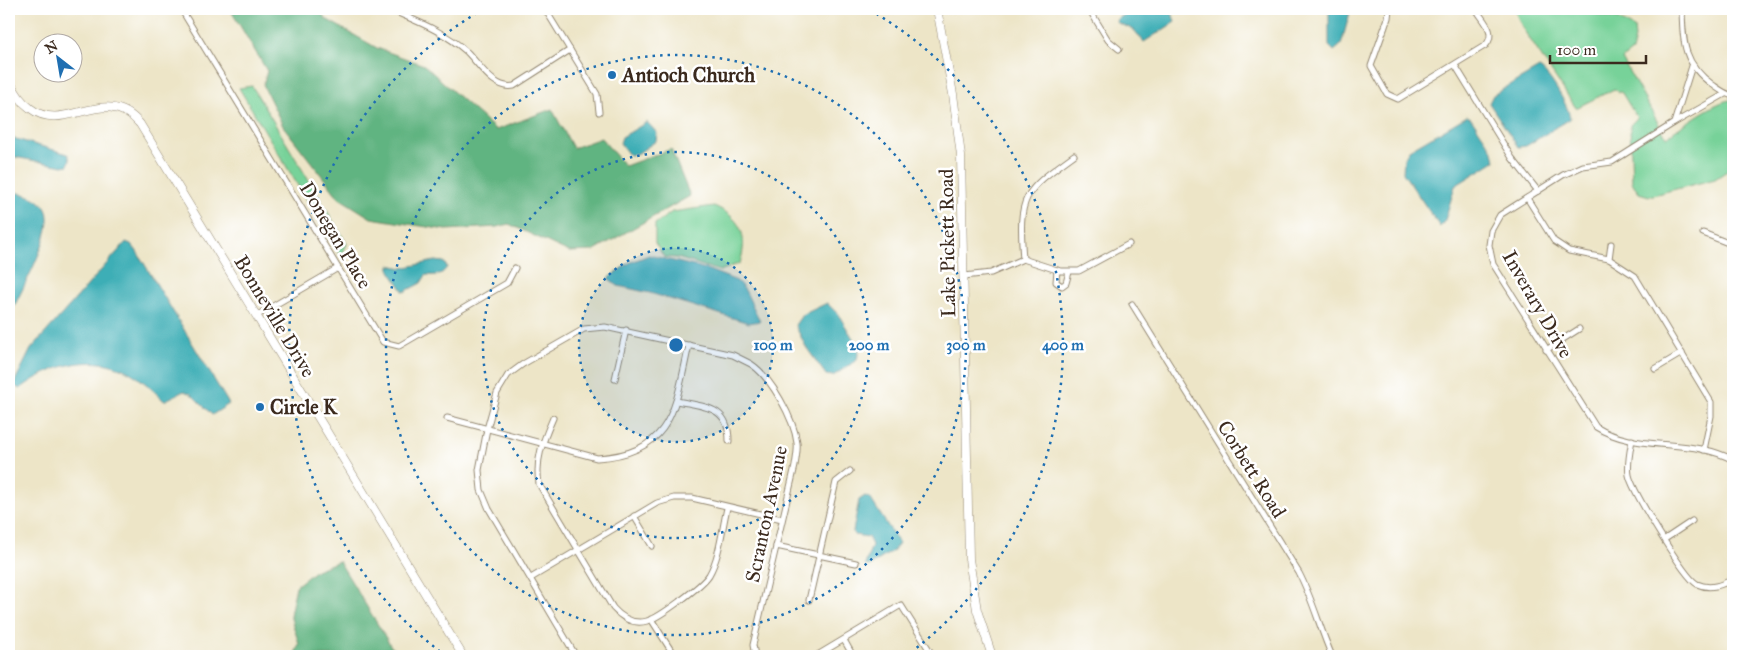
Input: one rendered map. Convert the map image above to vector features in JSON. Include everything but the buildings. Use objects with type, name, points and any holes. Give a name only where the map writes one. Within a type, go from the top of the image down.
[{"type":"street","name":"Donegan Place","points":[[181,9],[383,342],[399,346],[507,283],[515,268]]},
{"type":"street","points":[[389,9],[443,33],[465,50],[497,84],[504,88],[514,86],[570,50]]},
{"type":"street","points":[[545,9],[597,94],[599,112]]},
{"type":"street","name":"Lake Pickett Road","points":[[937,9],[960,145],[969,560],[977,610],[992,656]]},
{"type":"street","points":[[1089,9],[1108,40],[1119,49]]},
{"type":"street","points":[[1389,9],[1388,18],[1371,66],[1386,94],[1395,99],[1402,98],[1486,46],[1490,38],[1488,27],[1476,9]]},
{"type":"street","points":[[1682,9],[1685,49],[1692,66],[1725,94],[1733,96]]},
{"type":"street","points":[[1455,65],[1512,158],[1538,191]]},
{"type":"street","points":[[1674,123],[1692,66]]},
{"type":"street","name":"Bonneville Drive","points":[[9,81],[18,96],[30,109],[43,115],[63,116],[99,107],[114,107],[131,113],[140,124],[463,656]]},
{"type":"street","name":"Inverary Drive","points":[[1725,94],[1612,162],[1583,166],[1563,176],[1500,215],[1491,231],[1489,245],[1493,264],[1596,427],[1608,434],[1632,440],[1704,450],[1722,454],[1733,460]]},
{"type":"street","points":[[1024,259],[1021,210],[1029,193],[1042,178],[1074,155]]},
{"type":"street","points":[[1527,198],[1554,241],[1569,251],[1609,258],[1636,276],[1711,402],[1711,416],[1704,450]]},
{"type":"street","points":[[1703,233],[1733,244]]},
{"type":"street","points":[[964,276],[991,272],[1024,259],[1032,260],[1057,270],[1069,272],[1083,270],[1129,244]]},
{"type":"street","points":[[1609,258],[1611,244]]},
{"type":"street","points":[[1733,252],[1731,266],[1733,284]]},
{"type":"street","points":[[256,316],[338,268]]},
{"type":"street","points":[[1057,270],[1056,279],[1060,285],[1066,283],[1069,272]]},
{"type":"street","name":"Corbett Road","points":[[1132,304],[1299,573],[1309,592],[1320,629],[1332,656]]},
{"type":"street","name":"Scranton Avenue","points":[[576,656],[489,509],[481,490],[479,470],[487,429],[497,393],[508,375],[523,364],[584,330],[605,327],[626,330],[733,355],[752,364],[772,387],[794,427],[797,445],[795,466],[753,645],[755,656]]},
{"type":"street","points":[[1546,350],[1579,329]]},
{"type":"street","points":[[615,379],[626,330]]},
{"type":"street","points":[[447,418],[597,458],[620,456],[638,450],[659,435],[677,401],[689,345]]},
{"type":"street","points":[[1655,369],[1682,353]]},
{"type":"street","points":[[677,401],[711,409],[724,417],[729,426],[729,441]]},
{"type":"street","points":[[553,418],[542,443],[536,467],[539,484],[613,608],[622,618],[632,621],[647,621],[700,586],[709,575],[716,560],[727,508]]},
{"type":"street","points":[[1632,440],[1629,473],[1634,489],[1682,568],[1696,583],[1708,587],[1723,584],[1733,579]]},
{"type":"street","points":[[808,600],[836,482],[850,472]]},
{"type":"street","points":[[531,578],[657,503],[674,498],[692,498],[727,508],[782,519]]},
{"type":"street","points":[[634,516],[652,546]]},
{"type":"street","points":[[1665,539],[1692,521]]},
{"type":"street","points":[[776,546],[856,563]]},
{"type":"street","points":[[816,656],[901,605],[932,656]]},
{"type":"street","points":[[651,619],[672,652]]},
{"type":"street","points":[[844,640],[853,656]]},
{"type":"green space","points":[[230,9],[318,9],[326,19],[377,48],[424,65],[496,130],[552,109],[573,148],[601,138],[625,166],[671,149],[690,196],[593,251],[569,252],[509,224],[497,227],[446,230],[371,218],[339,198],[283,126],[263,85],[267,71]]},
{"type":"green space","points":[[1514,9],[1594,9],[1598,15],[1618,19],[1634,28],[1635,38],[1632,51],[1622,59],[1666,137],[1709,108],[1733,100],[1733,167],[1715,179],[1649,196],[1639,193],[1632,182],[1630,125],[1637,118],[1622,93],[1614,89],[1576,108],[1523,29]]},
{"type":"green space","points":[[252,86],[347,244],[341,257],[239,88]]},
{"type":"green space","points":[[714,206],[723,210],[736,221],[740,228],[743,236],[743,253],[740,263],[720,271],[678,258],[664,257],[655,243],[655,224],[672,212]]},
{"type":"green space","points":[[339,561],[397,656],[294,656],[299,644],[290,615],[296,586],[316,570]]},
{"type":"water","points":[[1135,9],[1171,9],[1175,22],[1144,42],[1134,30],[1116,22],[1117,19]]},
{"type":"water","points":[[1329,9],[1351,9],[1341,45],[1334,51],[1329,46]]},
{"type":"water","points":[[1539,68],[1548,76],[1558,91],[1567,108],[1570,119],[1526,146],[1518,147],[1489,103],[1493,95]]},
{"type":"water","points":[[1467,116],[1471,118],[1493,151],[1495,161],[1455,186],[1445,220],[1440,227],[1403,173],[1404,158],[1409,150]]},
{"type":"water","points":[[647,122],[657,133],[656,141],[637,154],[629,155],[620,143],[622,137]]},
{"type":"water","points":[[9,137],[68,154],[70,160],[68,165],[63,166],[9,156]]},
{"type":"water","points":[[9,191],[29,196],[39,201],[46,209],[48,218],[43,244],[13,309],[12,319],[9,324]]},
{"type":"water","points":[[126,242],[131,244],[136,250],[229,404],[212,415],[191,394],[184,391],[164,401],[144,382],[126,371],[111,365],[79,363],[64,366],[48,372],[20,389],[15,386],[14,383],[31,349]]},
{"type":"water","points":[[649,255],[706,269],[737,281],[745,290],[760,321],[749,323],[650,293],[618,286],[608,278],[629,263]]},
{"type":"water","points":[[435,261],[444,262],[447,267],[445,270],[438,274],[426,275],[421,283],[404,292],[390,271],[390,265],[402,268]]},
{"type":"water","points":[[827,303],[838,314],[859,348],[857,360],[833,376],[826,375],[806,347],[795,325],[802,315]]},
{"type":"water","points":[[865,496],[870,498],[899,543],[893,551],[869,566],[865,565],[872,545],[868,537],[854,535],[853,531],[859,500]]},
{"type":"place","name":"Antioch Church","points":[[612,75]]},
{"type":"place","name":"Circle K","points":[[260,407]]}]
